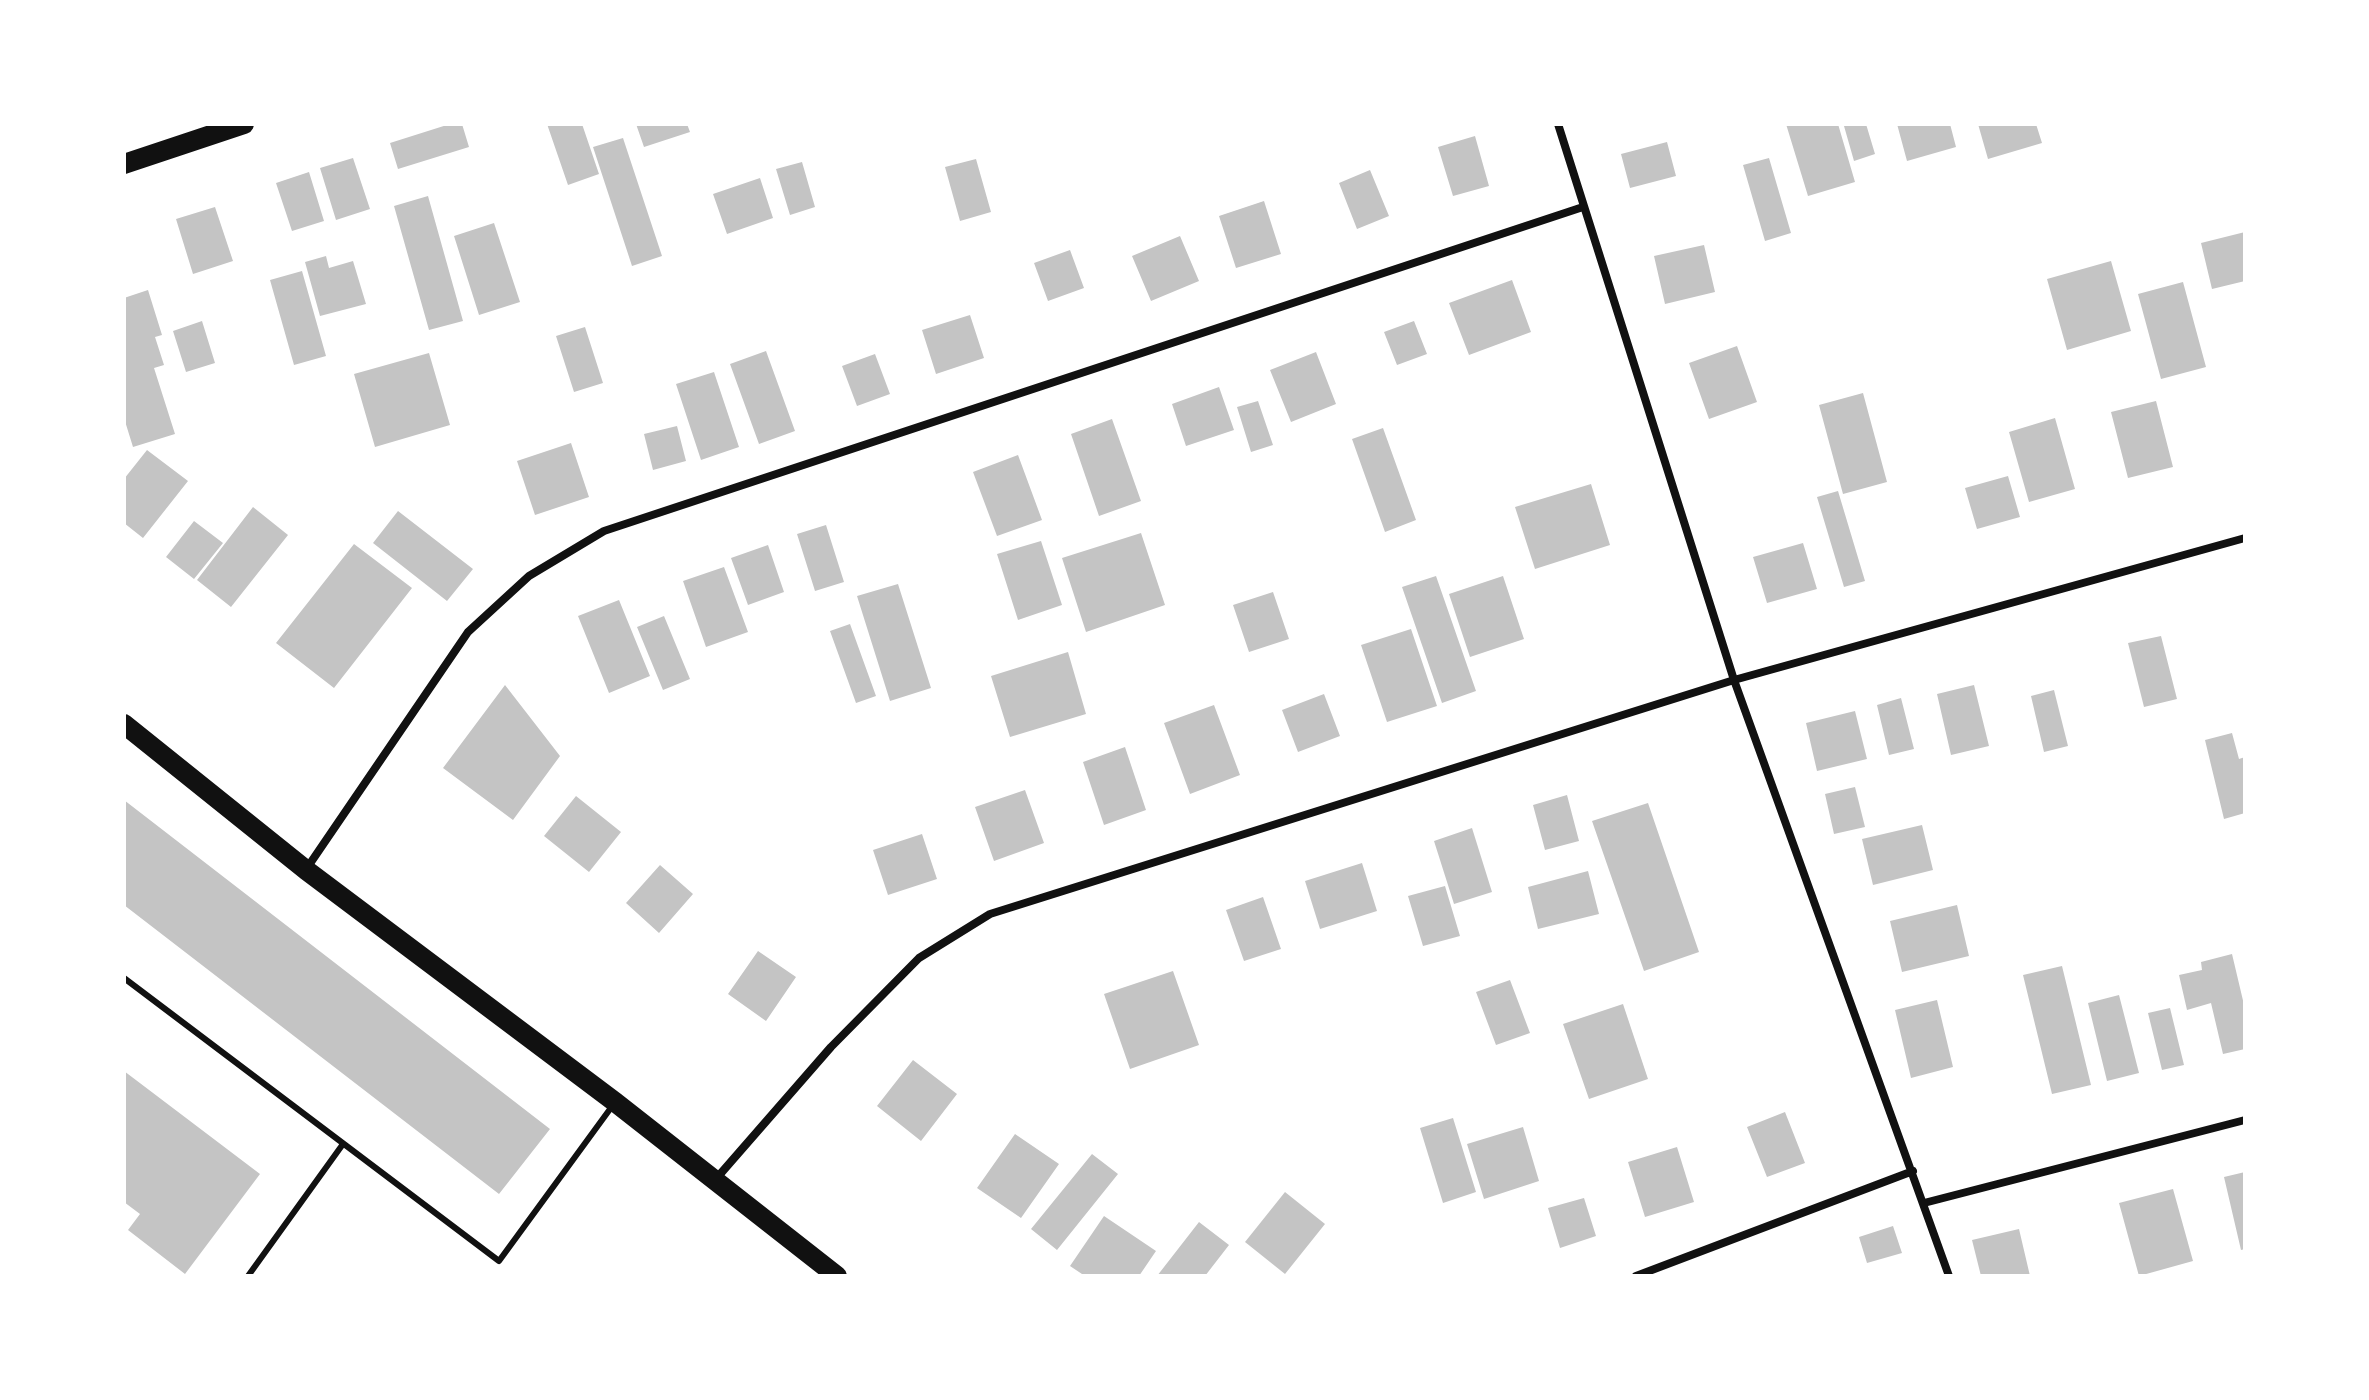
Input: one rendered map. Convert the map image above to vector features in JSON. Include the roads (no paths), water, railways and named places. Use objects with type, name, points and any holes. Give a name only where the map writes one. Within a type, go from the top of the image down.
[{"type":"main road","points":[[124,164],[244,124]]},
{"type":"main road","points":[[124,724],[306,870],[615,1102],[837,1276]]},
{"type":"street","points":[[1558,124],[1734,680],[1949,1276]]},
{"type":"street","points":[[306,870],[468,632],[529,576],[604,531],[1583,207]]},
{"type":"street","points":[[715,1181],[831,1047],[919,958],[990,914],[1734,680],[2245,538]]},
{"type":"street","points":[[1924,1203],[2245,1120]]},
{"type":"street","points":[[1636,1276],[1913,1171]]},
{"type":"lane","points":[[124,978],[499,1261],[615,1102]]},
{"type":"lane","points":[[248,1276],[343,1144]]}]
